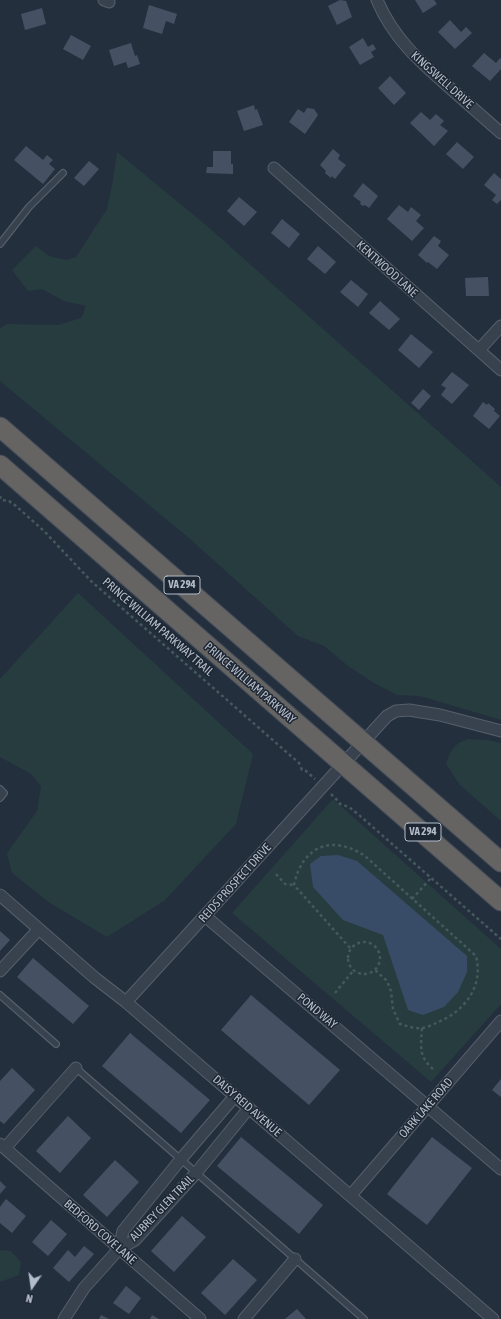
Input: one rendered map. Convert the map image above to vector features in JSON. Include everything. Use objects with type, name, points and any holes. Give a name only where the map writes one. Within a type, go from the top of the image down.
[{"type":"highway","name":"VA 294","points":[[0,427],[501,862]]},
{"type":"highway","name":"PRINCE WILLIAM PARKWAY","points":[[1,466],[501,901]]},
{"type":"street","name":"KINGSWELL DRIVE","points":[[377,0],[390,25],[405,46],[419,61],[501,133]]},
{"type":"street","name":"KENTWOOD LANE","points":[[274,168],[501,370]]},
{"type":"street","points":[[479,350],[501,326]]},
{"type":"street","name":"REIDS PROSPECT DRIVE","points":[[126,1002],[391,713],[403,710],[440,715],[501,731]]},
{"type":"street","name":"DAISY REID AVENUE","points":[[0,895],[95,978],[126,1002],[351,1195],[493,1319]]},
{"type":"street","name":"POND WAY","points":[[205,916],[429,1105],[501,1169]]},
{"type":"street","points":[[0,971],[39,929]]},
{"type":"street","name":"OARK LAKE ROAD","points":[[351,1195],[501,1021]]},
{"type":"street","points":[[2,1146],[76,1068]]},
{"type":"street","name":"AUBREY GLEN TRAIL","points":[[118,1248],[123,1231],[234,1096]]},
{"type":"street","name":"AUBREY GLEN TRAIL","points":[[118,1248],[135,1240],[196,1173],[249,1108]]},
{"type":"street","name":"BEDFORD COVE LANE","points":[[2,1146],[200,1319]]},
{"type":"street","points":[[64,1319],[84,1288],[118,1248]]},
{"type":"street","points":[[244,1319],[295,1259]]},
{"type":"lane","points":[[0,244],[29,207],[63,173]]},
{"type":"lane","points":[[0,789],[4,793],[0,798]]},
{"type":"lane","points":[[0,995],[56,1044]]},
{"type":"lane","points":[[76,1068],[364,1319]]},
{"type":"path","name":"PRINCE WILLIAM PARKWAY TRAIL","points":[[0,496],[1,500],[8,501],[16,506],[44,531],[91,581],[299,762],[302,770],[306,770]]},
{"type":"path","points":[[339,802],[340,804],[349,807],[359,815],[501,939]]},
{"type":"path","points":[[294,885],[296,873],[310,852],[328,845],[340,845],[355,850],[365,856],[476,956],[479,966],[478,978],[474,990],[461,1007],[454,1014],[444,1020],[422,1028],[400,1024],[393,1009],[388,982],[375,970]]},
{"type":"path","points":[[276,874],[285,884],[294,885],[350,948]]},
{"type":"path","points":[[412,899],[431,878]]},
{"type":"path","points":[[365,942],[375,946],[378,950],[380,961],[375,970],[365,975],[353,971],[348,964],[347,959],[350,948],[354,944],[365,942]]},
{"type":"path","points":[[335,992],[353,971]]},
{"type":"path","points":[[422,1028],[422,1055],[425,1062],[433,1069]]},
{"type":"green space","points":[[117,152],[206,225],[501,487],[501,720],[420,696],[397,695],[374,683],[348,666],[324,646],[298,636],[190,539],[0,381],[0,328],[7,324],[58,325],[81,318],[86,306],[64,301],[42,289],[28,291],[12,270],[36,246],[49,256],[66,260],[76,257],[107,209]]},
{"type":"green space","points":[[78,593],[253,754],[236,824],[164,901],[107,937],[50,903],[12,873],[7,853],[37,811],[41,786],[31,774],[0,757],[0,679]]},
{"type":"green space","points":[[469,739],[487,740],[501,743],[501,821],[460,785],[446,764],[456,745]]},
{"type":"green space","points":[[333,799],[501,949],[501,1004],[431,1082],[232,913]]},
{"type":"green space","points":[[0,1250],[11,1251],[21,1262],[19,1275],[0,1282]]},
{"type":"water","points":[[338,855],[357,861],[467,956],[467,972],[458,992],[444,1007],[423,1015],[408,1010],[383,935],[343,920],[313,887],[310,864],[321,856]]},
{"type":"building","points":[[340,0],[346,1],[352,17],[337,25],[328,6]]},
{"type":"building","points":[[415,0],[434,0],[437,4],[423,13]]},
{"type":"building","points":[[149,5],[177,14],[174,24],[166,21],[162,34],[143,28]]},
{"type":"building","points":[[42,8],[46,24],[25,30],[21,14]]},
{"type":"building","points":[[450,20],[461,32],[466,27],[472,33],[455,49],[438,32]]},
{"type":"building","points":[[71,35],[91,46],[83,60],[63,49]]},
{"type":"building","points":[[363,38],[368,47],[373,44],[376,49],[371,52],[374,57],[360,65],[349,47]]},
{"type":"building","points":[[131,43],[135,56],[137,55],[140,64],[128,68],[126,62],[114,66],[109,50]]},
{"type":"building","points":[[484,53],[496,63],[500,58],[501,59],[501,69],[490,81],[472,66]]},
{"type":"building","points":[[390,76],[406,93],[394,105],[378,88]]},
{"type":"building","points":[[254,105],[263,125],[244,131],[237,111]]},
{"type":"building","points":[[307,108],[314,109],[318,115],[305,134],[289,122],[298,109],[304,113]]},
{"type":"building","points":[[421,112],[430,120],[436,114],[444,121],[440,125],[448,131],[434,146],[410,123]]},
{"type":"building","points":[[457,142],[474,157],[463,169],[446,154]]},
{"type":"building","points":[[26,146],[43,160],[47,155],[53,160],[49,164],[55,169],[43,184],[14,160]]},
{"type":"building","points":[[333,149],[340,155],[338,159],[346,165],[335,179],[332,176],[331,178],[325,173],[326,171],[320,165]]},
{"type":"building","points":[[213,151],[231,151],[233,174],[206,173],[207,167],[213,167]]},
{"type":"building","points":[[89,161],[99,169],[84,186],[74,178]]},
{"type":"building","points":[[494,173],[501,179],[501,200],[497,204],[492,200],[496,195],[484,185]]},
{"type":"building","points":[[363,183],[378,196],[369,208],[360,204],[361,202],[353,196]]},
{"type":"building","points":[[239,197],[257,212],[244,226],[227,211]]},
{"type":"building","points":[[399,205],[408,212],[411,207],[421,215],[416,221],[424,228],[412,241],[387,219]]},
{"type":"building","points":[[282,219],[300,234],[289,248],[271,233]]},
{"type":"building","points":[[434,236],[441,241],[438,246],[449,255],[437,269],[418,255]]},
{"type":"building","points":[[318,246],[336,262],[325,274],[307,259]]},
{"type":"building","points":[[488,277],[489,296],[466,296],[465,278]]},
{"type":"building","points":[[351,280],[368,294],[358,307],[340,292]]},
{"type":"building","points":[[380,301],[400,319],[389,330],[369,313]]},
{"type":"building","points":[[411,334],[433,352],[419,368],[398,350]]},
{"type":"building","points":[[452,372],[469,385],[452,404],[441,395],[446,388],[441,385]]},
{"type":"building","points":[[423,389],[431,396],[419,410],[411,403]]},
{"type":"building","points":[[483,402],[487,405],[488,403],[500,416],[489,429],[473,416]]},
{"type":"building","points":[[0,931],[10,940],[0,951]]},
{"type":"building","points":[[33,958],[89,1006],[73,1024],[17,977]]},
{"type":"building","points":[[251,995],[340,1070],[309,1105],[221,1030]]},
{"type":"building","points":[[130,1033],[210,1100],[181,1133],[102,1066]]},
{"type":"building","points":[[12,1068],[35,1090],[4,1124],[0,1121],[0,1081]]},
{"type":"building","points":[[501,1079],[501,1097],[492,1090]]},
{"type":"building","points":[[68,1116],[91,1138],[60,1173],[36,1151]]},
{"type":"building","points":[[241,1137],[323,1205],[299,1234],[217,1166]]},
{"type":"building","points":[[432,1137],[472,1168],[427,1225],[387,1194]]},
{"type":"building","points":[[115,1160],[139,1182],[107,1217],[83,1195]]},
{"type":"building","points":[[0,1181],[6,1187],[0,1194]]},
{"type":"building","points":[[6,1199],[26,1216],[12,1233],[0,1223],[0,1207]]},
{"type":"building","points":[[182,1216],[206,1237],[174,1272],[151,1251]]},
{"type":"building","points":[[51,1220],[67,1234],[48,1256],[32,1242]]},
{"type":"building","points":[[84,1246],[94,1254],[69,1282],[53,1268],[68,1250],[75,1257]]},
{"type":"building","points":[[233,1259],[257,1280],[225,1315],[201,1293]]},
{"type":"building","points":[[126,1286],[141,1298],[129,1314],[113,1303]]},
{"type":"building","points":[[297,1309],[306,1319],[285,1319]]},
{"type":"building","points":[[101,1315],[109,1319],[99,1319]]},
{"type":"building","points":[[152,1315],[159,1319],[150,1319]]}]
